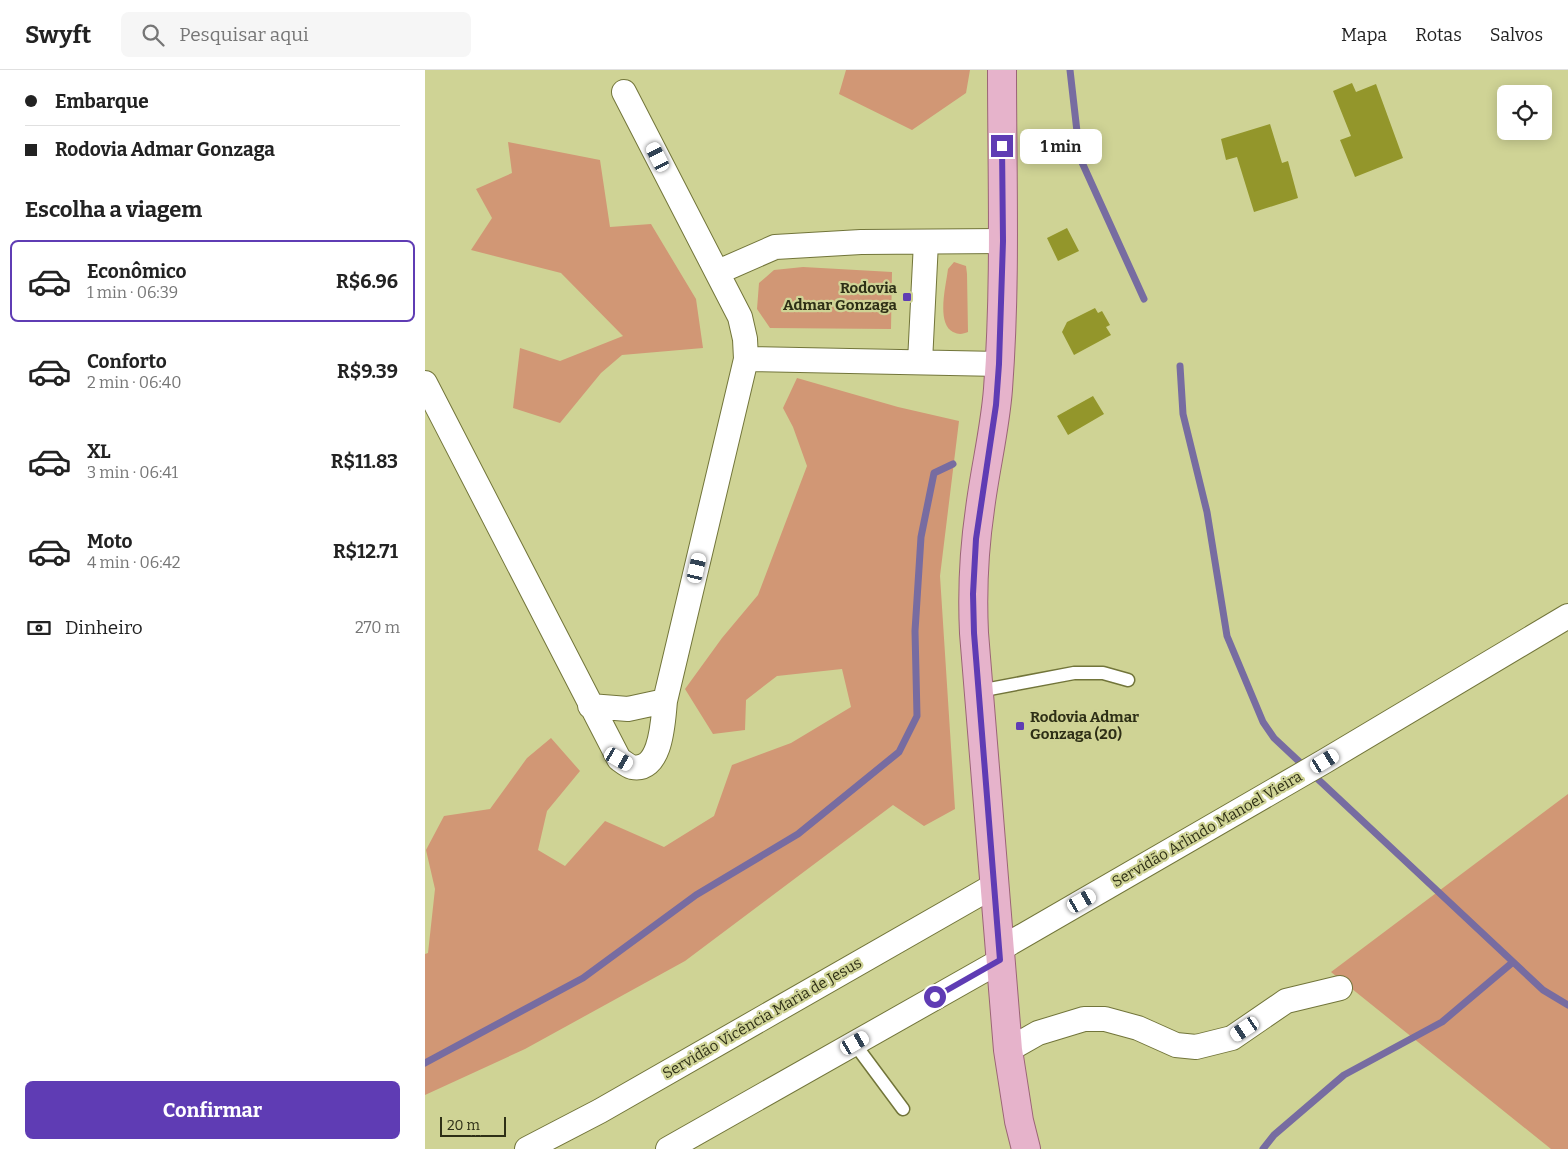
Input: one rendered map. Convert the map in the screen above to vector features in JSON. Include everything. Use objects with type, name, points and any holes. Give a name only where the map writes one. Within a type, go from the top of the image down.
[{"type":"main road","points":[[1002,70],[1003,241],[999,364],[996,405],[980,508],[973,569],[974,633],[1008,1050],[1017,1113],[1026,1149]]},
{"type":"street","points":[[425,383],[619,759],[632,767],[642,766],[654,756],[659,745],[665,701],[746,359],[745,339],[740,317],[625,92]]},
{"type":"street","points":[[718,272],[775,247],[861,242],[1003,241]]},
{"type":"street","points":[[920,362],[926,242]]},
{"type":"street","points":[[746,359],[999,364]]},
{"type":"street","name":"Servidão Arlindo Manoel Vieira","points":[[668,1149],[855,1043],[1568,616]]},
{"type":"street","points":[[590,706],[628,709],[665,701]]},
{"type":"street","name":"Servidão Vicência Maria de Jesus","points":[[527,1149],[600,1111],[995,885]]},
{"type":"street","points":[[1008,1050],[1038,1033],[1084,1019],[1105,1019],[1138,1028],[1176,1044],[1196,1047],[1232,1038],[1287,1001],[1340,988]]},
{"type":"lane","points":[[979,691],[1075,673],[1103,673],[1128,680]]},
{"type":"lane","points":[[855,1043],[903,1109]]},
{"type":"shaded area","points":[[846,70],[970,70],[966,93],[912,130],[839,94]]},
{"type":"shaded area","points":[[508,142],[600,160],[610,227],[651,224],[696,299],[703,348],[622,355],[601,373],[560,423],[513,408],[520,348],[560,361],[623,336],[561,273],[471,250],[492,218],[476,189],[512,173]]},
{"type":"shaded area","points":[[954,262],[966,266],[967,274],[968,332],[961,334],[953,332],[948,327],[943,313],[948,269]]},
{"type":"shaded area","points":[[803,267],[892,272],[891,329],[770,328],[757,309],[759,283],[774,270]]},
{"type":"shaded area","points":[[797,378],[898,407],[959,421],[940,576],[955,809],[924,826],[893,805],[685,961],[525,1049],[425,1095],[425,954],[428,953],[435,889],[426,850],[444,816],[490,809],[527,758],[551,738],[580,771],[547,811],[538,850],[565,866],[605,821],[664,847],[714,816],[732,765],[791,743],[851,707],[842,669],[777,676],[746,700],[745,730],[713,734],[685,689],[722,638],[758,595],[807,466],[793,427],[783,408]]},
{"type":"shaded area","points":[[1568,794],[1568,1149],[1551,1149],[1331,972]]},
{"type":"building","points":[[1352,83],[1356,92],[1376,84],[1403,158],[1355,177],[1340,140],[1351,136],[1333,91]]},
{"type":"building","points":[[1270,124],[1282,163],[1288,161],[1298,198],[1254,212],[1237,157],[1226,160],[1221,139]]},
{"type":"building","points":[[1067,228],[1079,251],[1058,261],[1047,238]]},
{"type":"building","points":[[1095,308],[1098,313],[1102,311],[1110,325],[1106,327],[1111,335],[1074,355],[1062,332],[1067,322]]},
{"type":"building","points":[[1093,396],[1104,414],[1068,435],[1057,416]]},
{"type":"waterway","points":[[1070,70],[1080,158],[1144,299]]},
{"type":"waterway","points":[[1180,366],[1183,414],[1207,512],[1227,636],[1263,722],[1274,738],[1543,990],[1568,1005]]},
{"type":"waterway","points":[[425,1063],[583,978],[696,895],[798,834],[899,752],[917,716],[915,631],[921,537],[934,473],[953,464]]},
{"type":"waterway","points":[[1263,1149],[1274,1135],[1344,1075],[1442,1022],[1513,962]]},
{"type":"place","name":"Rodovia Admar Gonzaga","points":[[907,297]]},
{"type":"place","name":"Rodovia Admar Gonzaga (20)","points":[[1020,726]]},
{"type":"route","points":[[935,997],[1000,960],[974,633],[973,569],[980,508],[998,391],[1003,241],[1002,146]]}]
